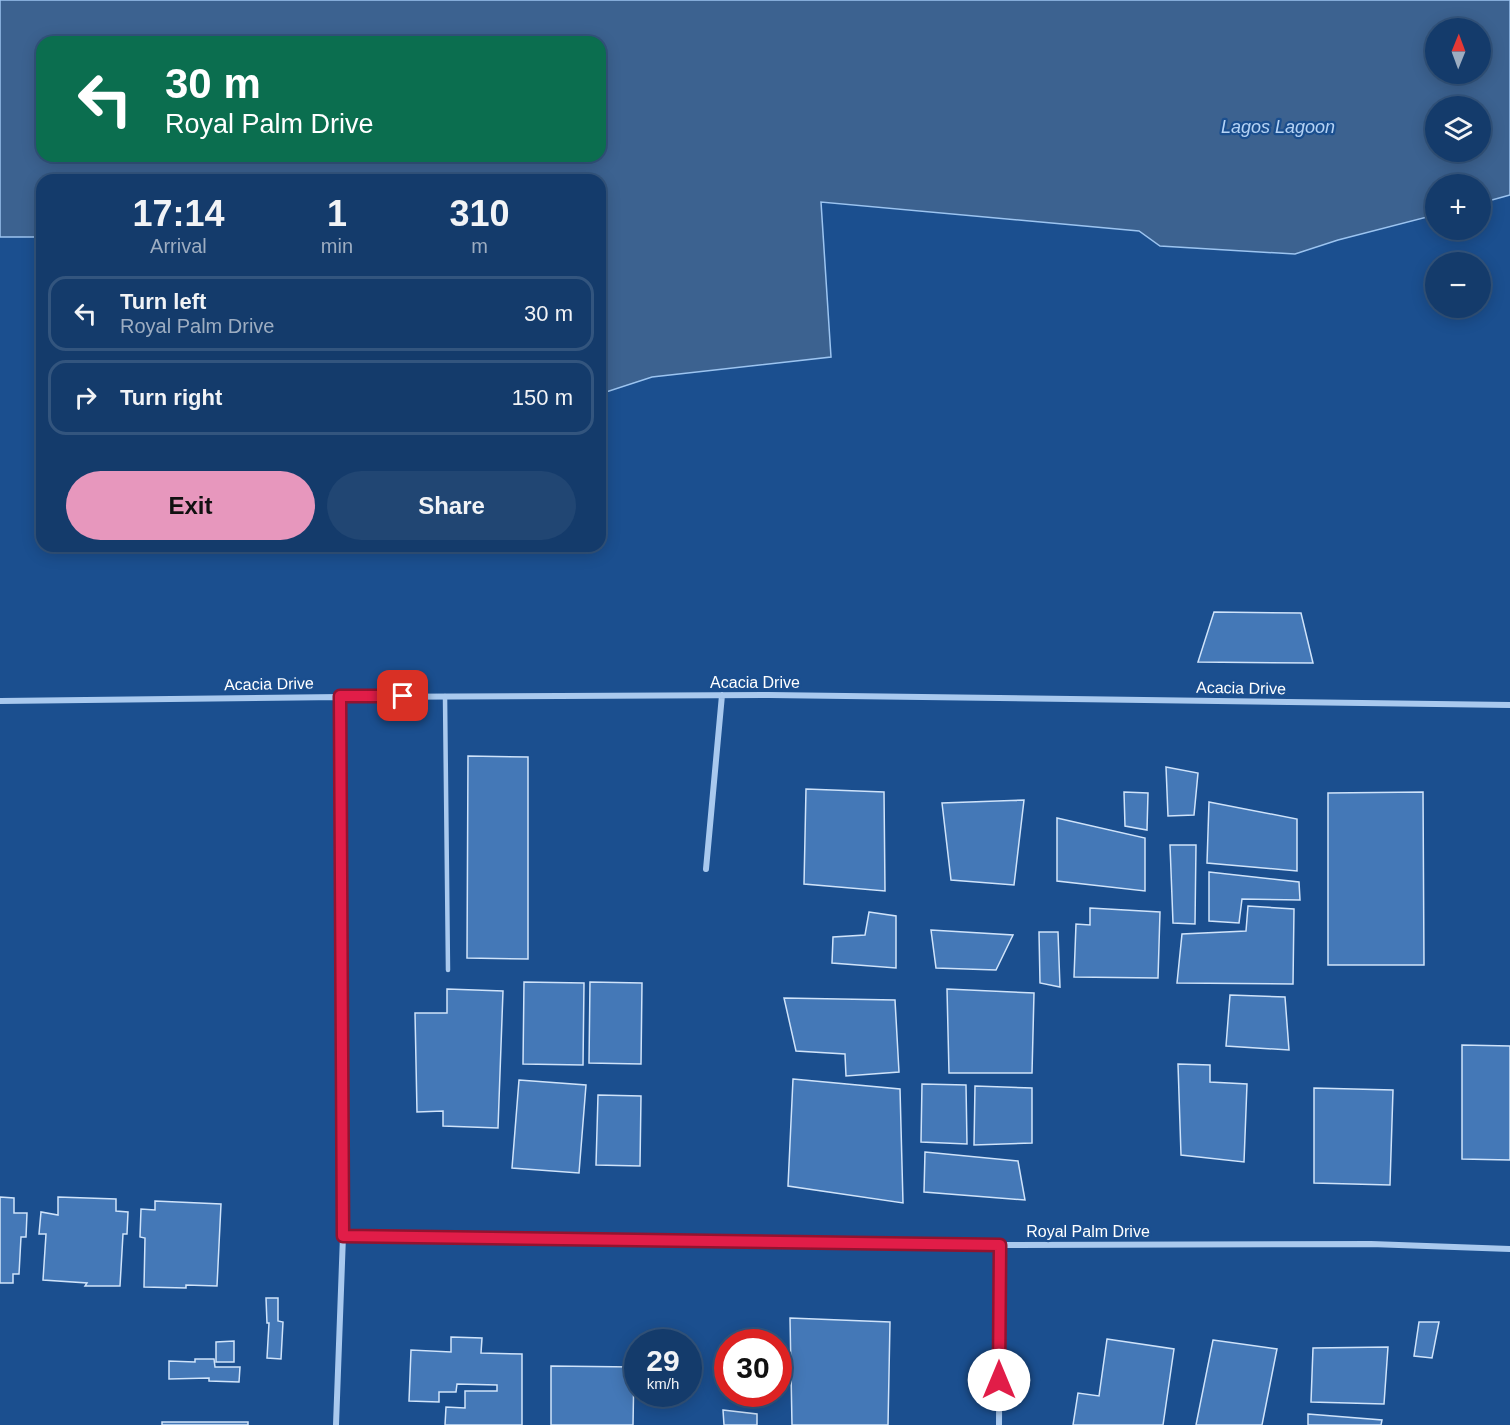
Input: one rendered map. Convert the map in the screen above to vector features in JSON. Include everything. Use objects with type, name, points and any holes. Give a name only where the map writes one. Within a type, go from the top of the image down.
[{"type":"street","name":"Acacia Drive","points":[[0,700],[722,695],[1510,705]]},
{"type":"street","points":[[706,869],[722,695]]},
{"type":"street","points":[[336,1425],[343,1236],[340,696]]},
{"type":"street","name":"Royal Palm Drive","points":[[343,1236],[1000,1245],[1371,1244],[1510,1249]]},
{"type":"street","points":[[999,1425],[1000,1245]]},
{"type":"lane","points":[[445,696],[448,970]]},
{"type":"water","name":"Lagos Lagoon","points":[[0,0],[1510,0],[1510,195],[1491,200],[1491,174],[1425,174],[1425,218],[1338,240],[1295,254],[1160,246],[1139,231],[821,202],[831,357],[652,377],[606,392],[606,174],[36,174],[36,237],[0,237]]},
{"type":"building","points":[[1214,612],[1301,613],[1313,663],[1198,662]]},
{"type":"building","points":[[468,756],[528,757],[528,959],[467,958]]},
{"type":"building","points":[[1166,767],[1198,773],[1194,815],[1168,816]]},
{"type":"building","points":[[806,789],[884,792],[885,891],[804,884]]},
{"type":"building","points":[[1124,792],[1148,793],[1147,830],[1125,826]]},
{"type":"building","points":[[1423,792],[1424,965],[1328,965],[1328,793]]},
{"type":"building","points":[[1024,800],[1014,885],[951,880],[942,803]]},
{"type":"building","points":[[1209,802],[1297,819],[1297,871],[1207,863]]},
{"type":"building","points":[[1057,818],[1145,838],[1145,891],[1057,881]]},
{"type":"building","points":[[1170,845],[1196,845],[1195,924],[1173,923]]},
{"type":"building","points":[[1209,872],[1299,882],[1300,900],[1242,899],[1239,923],[1209,921]]},
{"type":"building","points":[[1248,906],[1294,909],[1293,984],[1177,983],[1182,934],[1246,931]]},
{"type":"building","points":[[1090,908],[1160,912],[1158,978],[1074,977],[1076,924],[1090,925]]},
{"type":"building","points":[[869,912],[896,916],[896,968],[832,963],[833,937],[865,935]]},
{"type":"building","points":[[931,930],[1013,935],[996,970],[936,968]]},
{"type":"building","points":[[1039,932],[1058,932],[1060,987],[1040,983]]},
{"type":"building","points":[[524,982],[584,983],[583,1065],[523,1064]]},
{"type":"building","points":[[590,982],[642,983],[641,1064],[589,1063]]},
{"type":"building","points":[[447,989],[503,991],[498,1128],[443,1126],[443,1111],[417,1112],[415,1013],[447,1013]]},
{"type":"building","points":[[947,989],[1034,993],[1032,1073],[949,1073]]},
{"type":"building","points":[[1230,995],[1285,997],[1289,1050],[1226,1046]]},
{"type":"building","points":[[784,998],[895,1000],[899,1072],[846,1076],[845,1054],[796,1051]]},
{"type":"building","points":[[1462,1045],[1510,1046],[1510,1160],[1462,1159]]},
{"type":"building","points":[[1178,1064],[1210,1065],[1210,1082],[1247,1084],[1244,1162],[1181,1155]]},
{"type":"building","points":[[793,1079],[900,1089],[903,1203],[788,1186]]},
{"type":"building","points":[[519,1080],[586,1085],[579,1173],[512,1168]]},
{"type":"building","points":[[922,1084],[966,1085],[967,1144],[921,1142]]},
{"type":"building","points":[[975,1086],[1032,1088],[1032,1143],[974,1145]]},
{"type":"building","points":[[1314,1088],[1393,1090],[1390,1185],[1314,1183]]},
{"type":"building","points":[[598,1095],[641,1096],[640,1166],[596,1165]]},
{"type":"building","points":[[925,1152],[1018,1161],[1025,1200],[924,1192]]},
{"type":"building","points":[[0,1197],[14,1198],[14,1213],[27,1213],[26,1237],[21,1237],[19,1274],[13,1274],[13,1283],[0,1283]]},
{"type":"building","points":[[58,1197],[116,1199],[116,1211],[128,1212],[127,1234],[123,1234],[120,1286],[85,1286],[87,1283],[43,1280],[46,1234],[39,1234],[41,1212],[58,1215]]},
{"type":"building","points":[[155,1201],[221,1204],[217,1286],[144,1287],[145,1238],[140,1237],[141,1209],[155,1210]]},
{"type":"building","points":[[266,1298],[278,1298],[278,1321],[283,1322],[281,1359],[267,1358],[269,1323],[267,1323]]},
{"type":"building","points":[[790,1318],[890,1322],[888,1425],[792,1425]]},
{"type":"building","points":[[1419,1322],[1439,1322],[1432,1358],[1414,1356]]},
{"type":"building","points":[[451,1337],[482,1338],[481,1353],[522,1354],[522,1425],[445,1425],[446,1407],[465,1408],[465,1391],[497,1391],[497,1385],[457,1384],[456,1392],[439,1392],[439,1402],[409,1401],[411,1350],[451,1352]]},
{"type":"building","points":[[1107,1339],[1174,1349],[1163,1425],[1073,1425],[1078,1393],[1099,1396]]},
{"type":"building","points":[[1213,1340],[1277,1349],[1262,1425],[1196,1425]]},
{"type":"building","points":[[234,1341],[234,1362],[216,1362],[216,1342]]},
{"type":"building","points":[[1388,1347],[1384,1404],[1311,1402],[1313,1348]]},
{"type":"building","points":[[195,1359],[214,1359],[215,1367],[240,1367],[239,1382],[209,1381],[209,1378],[169,1379],[169,1361],[195,1362]]},
{"type":"building","points":[[551,1366],[624,1367],[624,1407],[633,1407],[633,1425],[551,1425]]},
{"type":"building","points":[[723,1410],[757,1414],[757,1425],[724,1425]]},
{"type":"building","points":[[1308,1414],[1382,1420],[1381,1425],[1308,1425]]},
{"type":"building","points":[[162,1422],[248,1422],[248,1425],[162,1425]]},
{"type":"route","points":[[403,696],[340,696],[343,1236],[1000,1245],[999,1380]]}]
